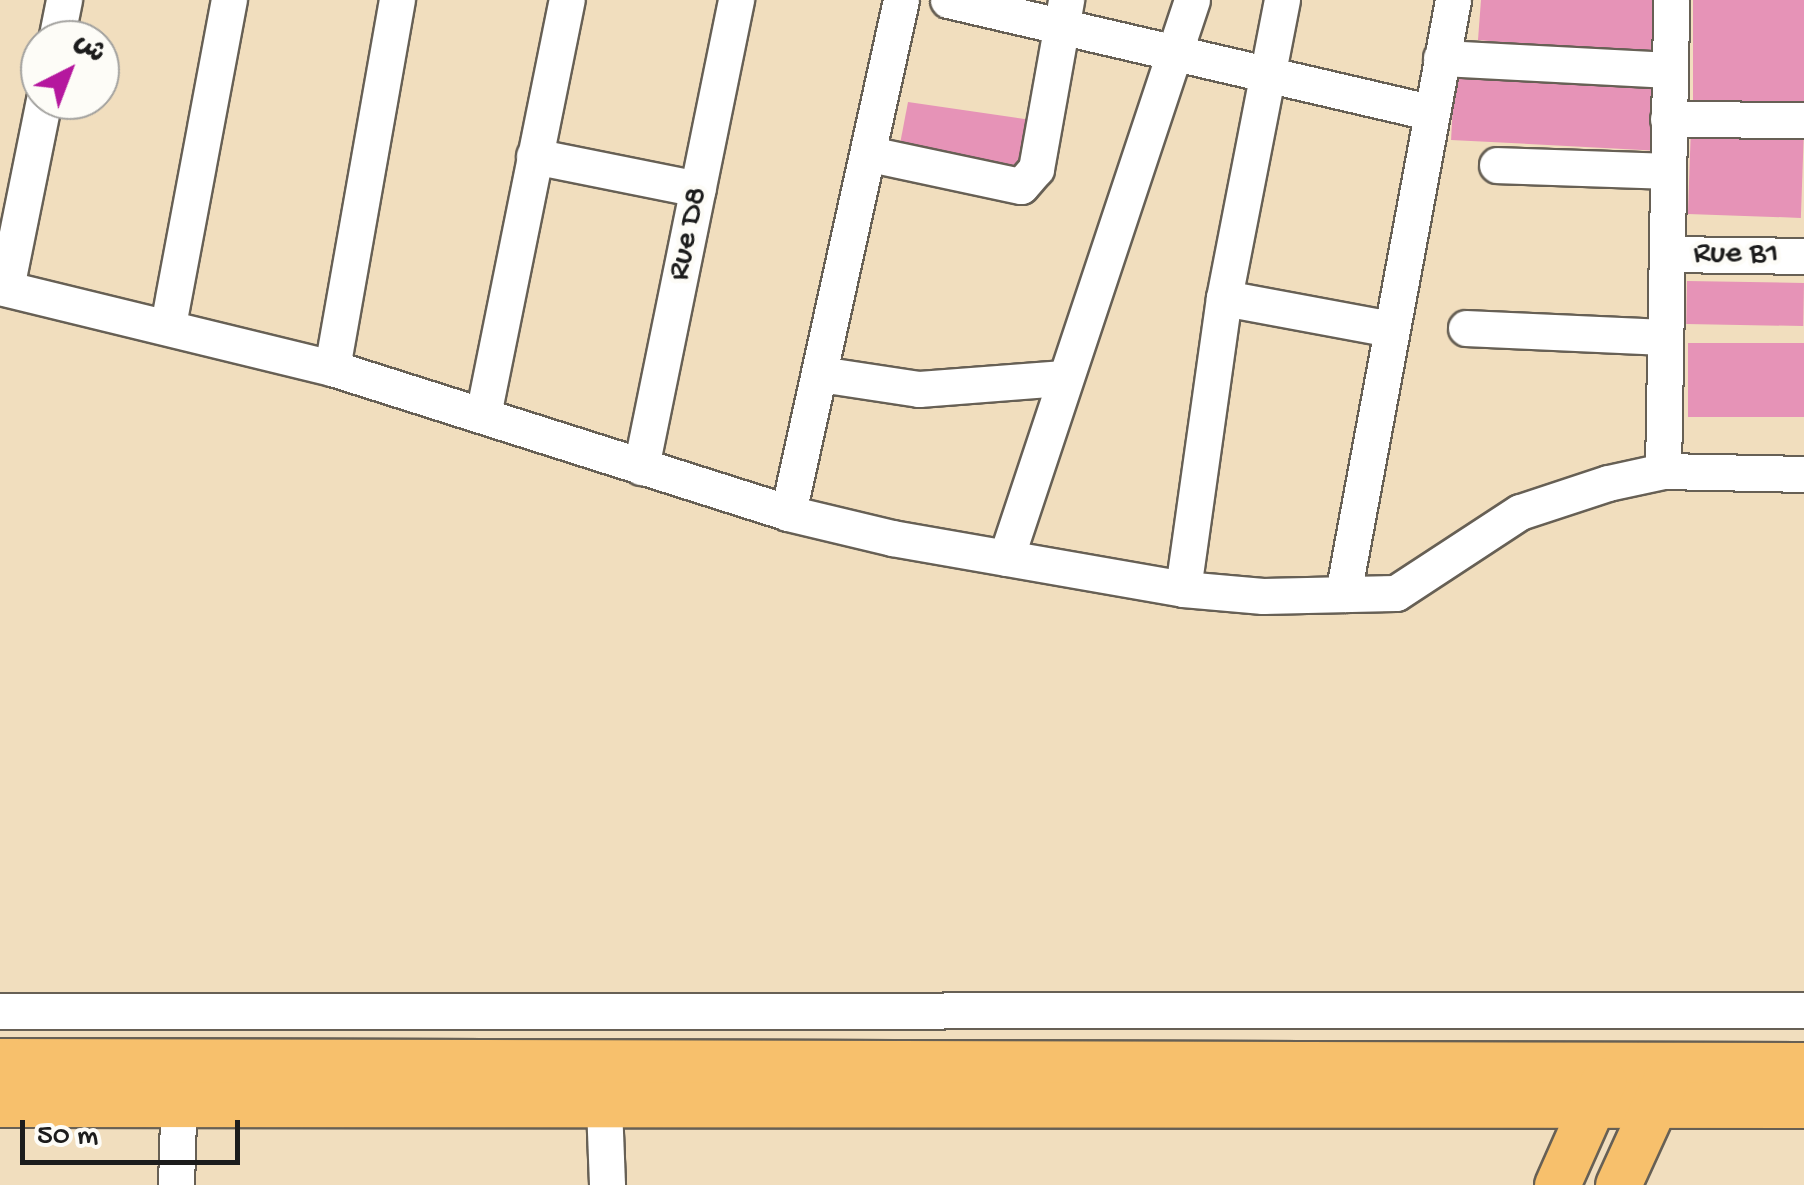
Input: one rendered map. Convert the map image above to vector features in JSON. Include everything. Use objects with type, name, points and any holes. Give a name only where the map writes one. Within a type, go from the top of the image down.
[{"type":"main road","points":[[1557,1185],[1611,1060]]},
{"type":"main road","points":[[603,1083],[1611,1060],[1673,1065],[1804,1066]]},
{"type":"main road","points":[[0,1061],[179,1083]]},
{"type":"main road","points":[[1618,1185],[1673,1065]]},
{"type":"main road","points":[[0,1104],[179,1083],[603,1083],[1654,1107],[1804,1106]]},
{"type":"street","points":[[168,325],[229,0]]},
{"type":"street","points":[[332,368],[398,0]]},
{"type":"street","points":[[483,415],[567,0]]},
{"type":"street","name":"Rue D8","points":[[641,467],[736,0]]},
{"type":"street","points":[[788,513],[902,0]]},
{"type":"street","points":[[948,0],[1063,13],[1176,54],[1266,79],[1432,113]]},
{"type":"street","points":[[1006,558],[1061,378],[1192,0]]},
{"type":"street","points":[[1183,589],[1224,298],[1282,0]]},
{"type":"street","points":[[1343,594],[1453,0]]},
{"type":"street","points":[[1663,472],[1670,0]]},
{"type":"street","points":[[870,154],[1022,186],[1036,168],[1063,13]]},
{"type":"street","points":[[1442,58],[1667,70]]},
{"type":"street","points":[[1668,118],[1804,120]]},
{"type":"street","points":[[40,120],[3,288],[168,325],[332,368],[788,513],[1006,558],[1183,589],[1396,593],[1520,512],[1663,472],[1804,474]]},
{"type":"street","points":[[534,156],[698,190]]},
{"type":"street","points":[[1497,165],[1668,171]]},
{"type":"street","name":"Rue B1","points":[[1667,254],[1804,256]]},
{"type":"street","points":[[1224,298],[1391,329]]},
{"type":"street","points":[[1466,328],[1664,336]]},
{"type":"street","points":[[820,374],[919,389],[1061,378]]},
{"type":"street","points":[[1611,1060],[1657,1009]]},
{"type":"street","points":[[1657,1009],[1673,1065]]},
{"type":"street","points":[[0,1011],[1804,1010]]},
{"type":"street","points":[[176,1185],[179,1083]]},
{"type":"street","points":[[603,1083],[608,1185]]},
{"type":"building","points":[[1481,0],[1656,0],[1651,56],[1478,40]]},
{"type":"building","points":[[1693,0],[1804,0],[1804,105],[1693,105]]},
{"type":"building","points":[[1455,65],[1656,76],[1652,150],[1451,140]]},
{"type":"building","points":[[908,102],[1031,120],[1023,169],[900,144]]},
{"type":"building","points":[[1691,126],[1804,130],[1801,218],[1688,214]]},
{"type":"building","points":[[1687,281],[1804,283],[1803,326],[1686,324]]},
{"type":"building","points":[[1688,343],[1804,343],[1804,417],[1688,417]]}]
